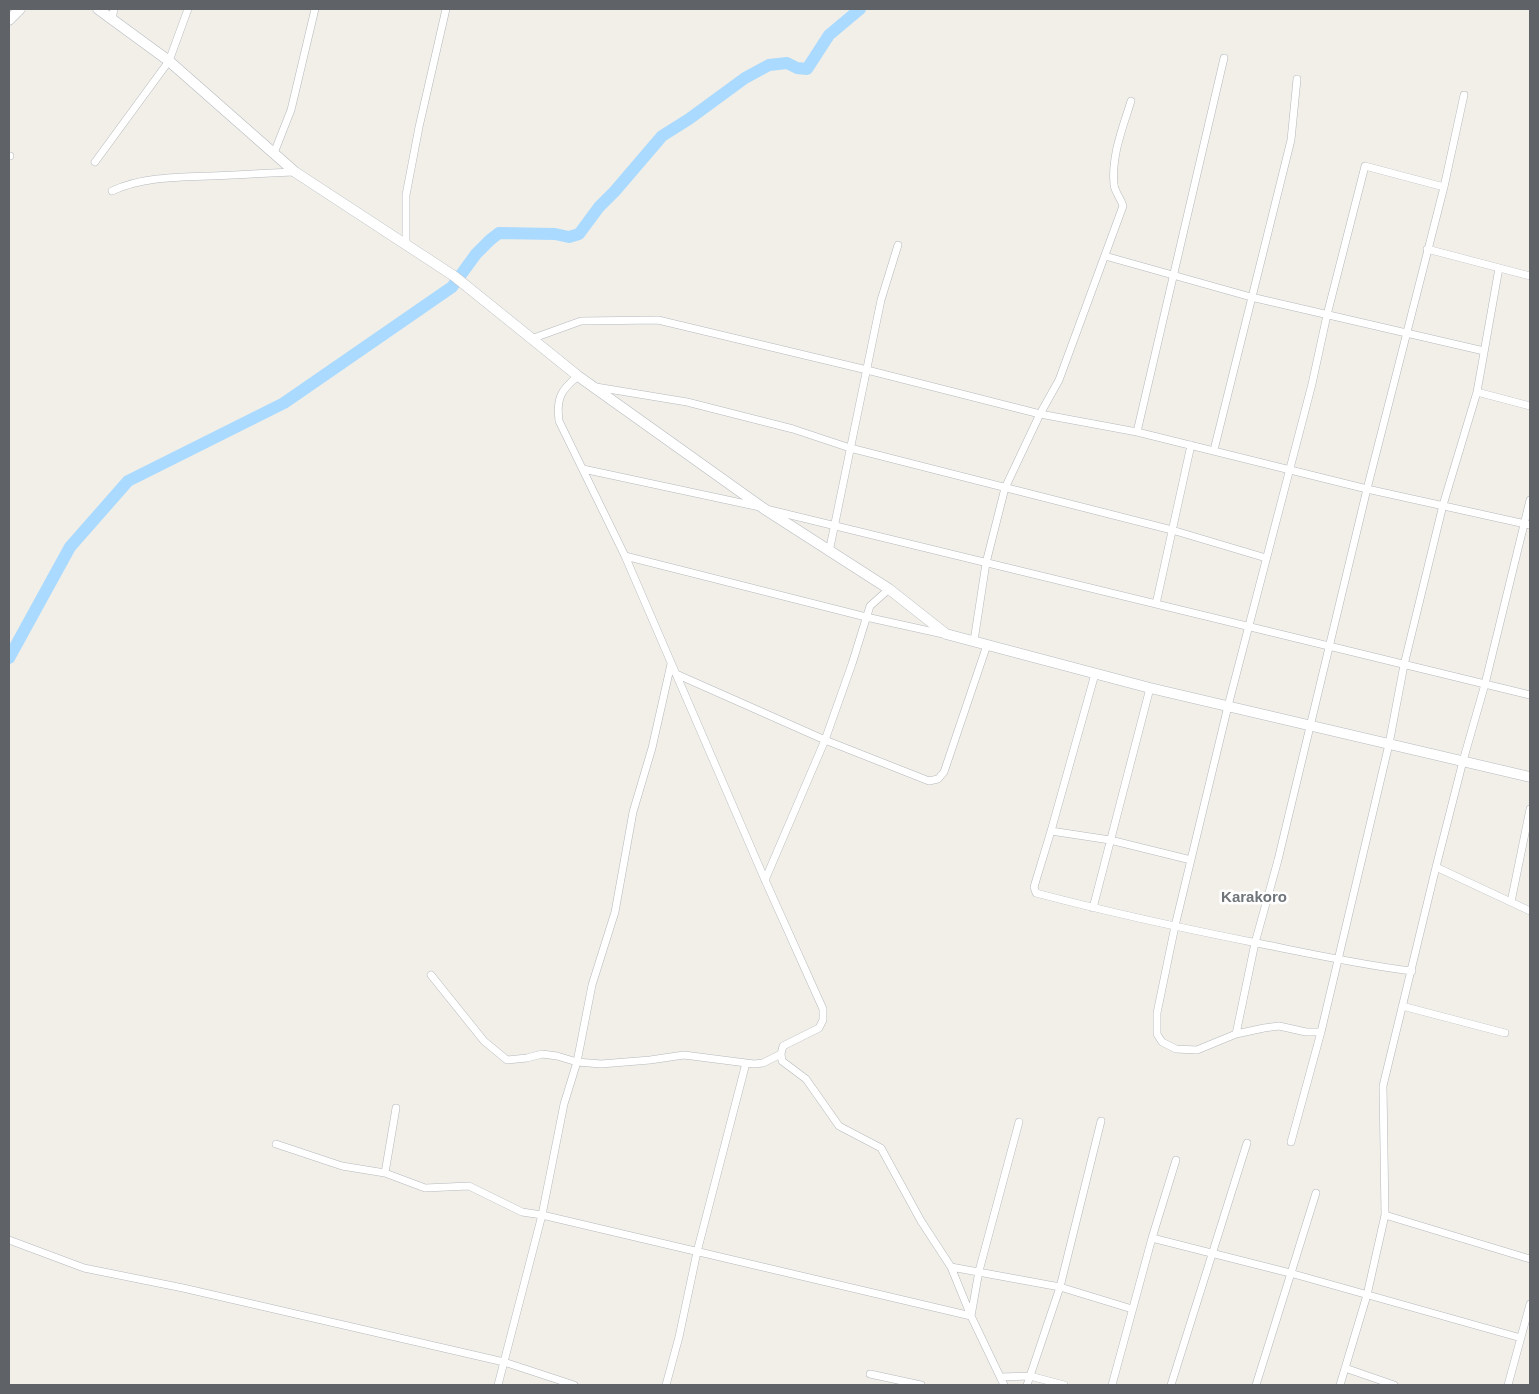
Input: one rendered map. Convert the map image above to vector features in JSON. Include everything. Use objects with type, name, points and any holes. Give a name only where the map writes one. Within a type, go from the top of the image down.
[{"type":"street","points":[[9,20],[20,9]]},
{"type":"street","points":[[98,9],[169,61],[295,172],[457,279],[593,387],[763,508],[888,589],[946,634]]},
{"type":"street","points":[[112,20],[114,9]]},
{"type":"street","points":[[95,162],[169,61],[188,9]]},
{"type":"street","points":[[274,153],[291,110],[314,9]]},
{"type":"street","points":[[406,244],[406,195],[419,127],[446,9]]},
{"type":"street","points":[[1137,432],[1224,58]]},
{"type":"street","points":[[1214,450],[1290,140],[1297,79]]},
{"type":"street","points":[[1236,1034],[1255,943],[1278,860],[1367,489],[1444,187],[1464,95]]},
{"type":"street","points":[[974,641],[986,563],[1006,488],[1040,414],[1059,380],[1123,206],[1114,187],[1114,167],[1119,140],[1131,101]]},
{"type":"street","points":[[1321,1032],[1306,1032],[1279,1026],[1236,1034],[1197,1050],[1176,1048],[1162,1042],[1157,1034],[1157,1013],[1175,926],[1228,706],[1312,384],[1364,166],[1444,187]]},
{"type":"street","points":[[112,191],[124,186],[167,178],[295,172]]},
{"type":"street","points":[[830,552],[881,300],[898,245]]},
{"type":"street","points":[[1427,249],[1530,276]]},
{"type":"street","points":[[1105,256],[1250,297],[1484,351]]},
{"type":"street","points":[[1291,1142],[1321,1032],[1389,744],[1404,665],[1443,506],[1477,392],[1498,268]]},
{"type":"street","points":[[532,339],[581,321],[658,320],[1040,414],[1191,444],[1367,489],[1527,524]]},
{"type":"street","points":[[578,376],[566,386],[559,396],[557,409],[559,421],[625,556],[823,1009],[823,1020],[819,1028],[783,1046],[782,1061],[806,1078],[839,1126],[881,1148],[921,1221],[952,1267],[971,1316],[1004,1385]]},
{"type":"street","points":[[593,387],[687,402],[793,429],[850,448],[1172,530],[1266,558]]},
{"type":"street","points":[[1477,392],[1530,406]]},
{"type":"street","points":[[1156,604],[1191,444]]},
{"type":"street","points":[[583,469],[763,508],[1530,695]]},
{"type":"street","points":[[1340,1385],[1367,1295],[1385,1215],[1383,1086],[1463,761],[1527,524],[1530,500]]},
{"type":"street","points":[[625,556],[866,618],[974,641],[1150,688],[1530,777]]},
{"type":"street","points":[[765,880],[825,740],[870,606],[888,589]]},
{"type":"street","points":[[676,674],[825,740],[929,781],[938,779],[944,772],[987,645]]},
{"type":"street","points":[[498,1385],[542,1215],[564,1104],[577,1062],[592,985],[615,912],[633,812],[652,748],[672,663]]},
{"type":"street","points":[[1094,674],[1034,887],[1036,892],[1093,908],[1255,943],[1338,960],[1412,971]]},
{"type":"street","points":[[1093,908],[1150,688]]},
{"type":"street","points":[[1511,902],[1530,809]]},
{"type":"street","points":[[1051,831],[1110,840],[1192,860]]},
{"type":"street","points":[[1436,867],[1530,911]]},
{"type":"street","points":[[431,975],[484,1041],[507,1060],[542,1054],[577,1062],[601,1064],[625,1063],[684,1055],[754,1064],[782,1054]]},
{"type":"street","points":[[1402,1006],[1505,1033]]},
{"type":"street","points":[[666,1385],[679,1337],[696,1252],[746,1063]]},
{"type":"street","points":[[385,1173],[396,1108]]},
{"type":"street","points":[[1027,1385],[1060,1287],[1101,1121]]},
{"type":"street","points":[[971,1316],[979,1271],[1019,1122]]},
{"type":"street","points":[[1171,1385],[1247,1143]]},
{"type":"street","points":[[276,1144],[342,1166],[385,1173],[424,1188],[470,1186],[522,1212],[542,1215],[971,1316]]},
{"type":"street","points":[[1112,1385],[1152,1238],[1176,1160]]},
{"type":"street","points":[[1256,1385],[1316,1193]]},
{"type":"street","points":[[1385,1215],[1530,1259]]},
{"type":"street","points":[[1152,1238],[1290,1273],[1521,1338]]},
{"type":"street","points":[[9,1240],[84,1268],[183,1288],[504,1362],[574,1385]]},
{"type":"street","points":[[952,1267],[1060,1287],[1132,1309]]},
{"type":"street","points":[[1508,1385],[1530,1304]]},
{"type":"street","points":[[1345,1368],[1394,1385]]},
{"type":"street","points":[[870,1374],[921,1385]]},
{"type":"street","points":[[1001,1377],[1030,1376],[1064,1385]]},
{"type":"waterway","points":[[9,658],[70,547],[128,481],[284,403],[452,287],[476,254],[499,233],[555,234],[569,237],[579,234],[599,207],[662,136],[689,119],[745,78],[769,65],[787,63],[797,68],[807,69],[829,35],[860,9]]},
{"type":"district","name":"Karakoro","points":[[1254,898]]}]
